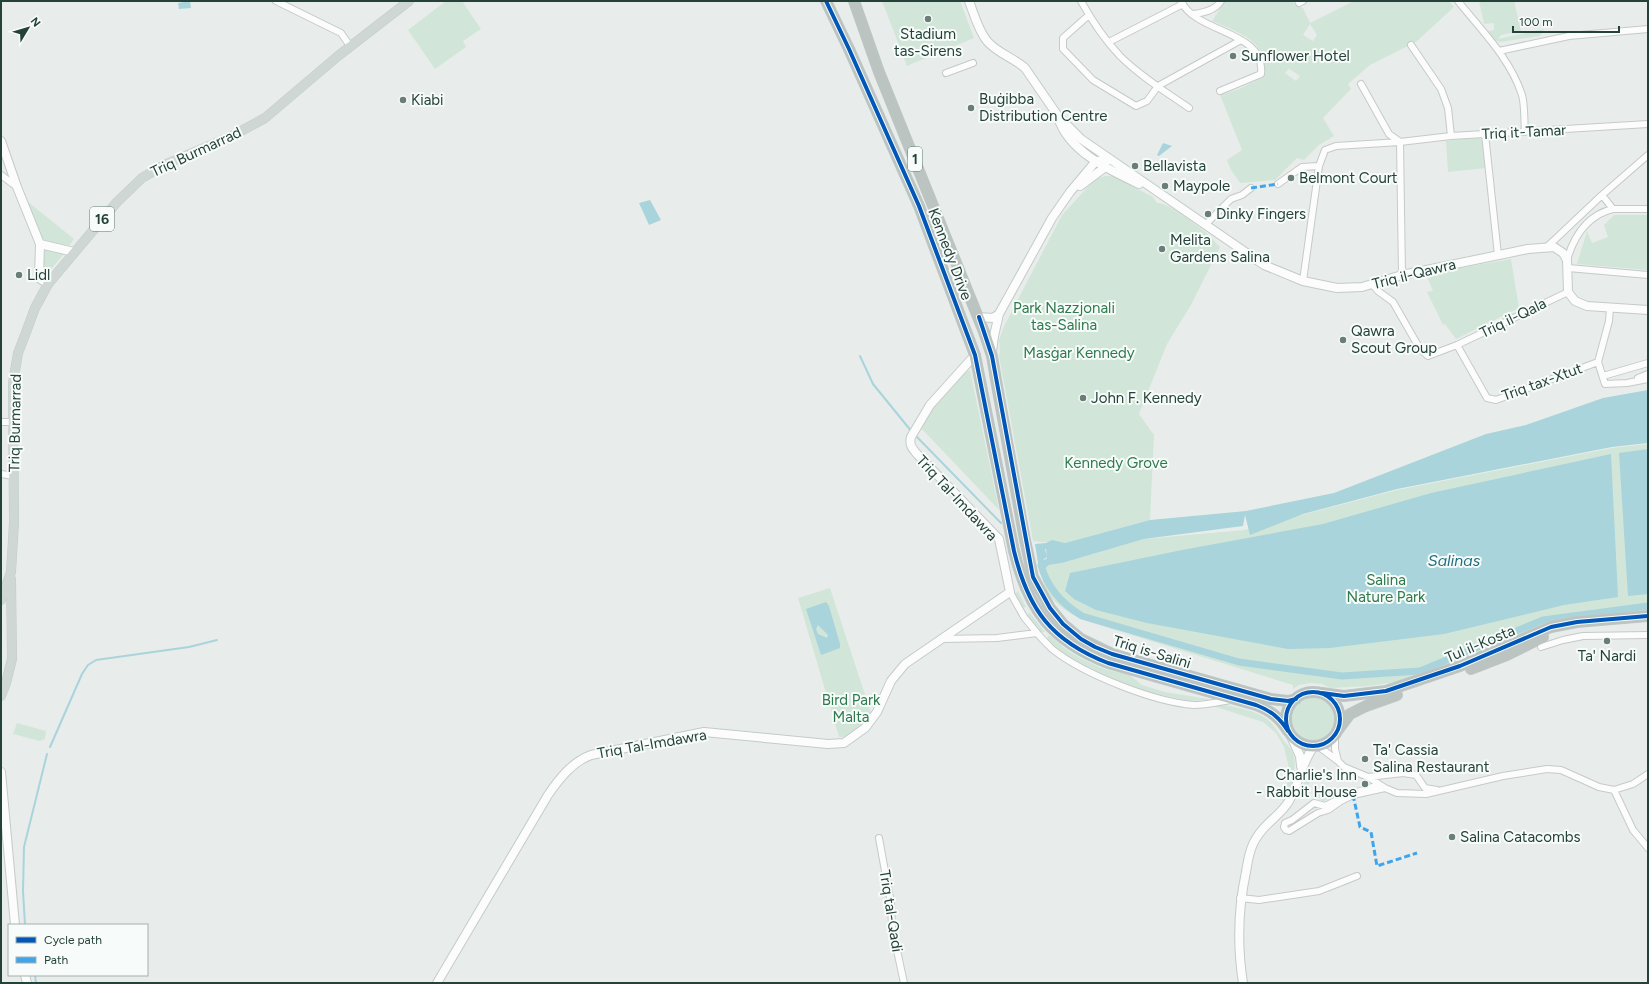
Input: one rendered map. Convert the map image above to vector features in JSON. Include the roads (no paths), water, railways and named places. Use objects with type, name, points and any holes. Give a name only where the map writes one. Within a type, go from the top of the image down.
[{"type":"highway","name":"Kennedy Drive","points":[[826,1],[919,206],[975,355],[1020,577]]},
{"type":"highway","name":"Kennedy Drive","points":[[854,1],[880,72],[978,317],[992,356],[1033,577]]},
{"type":"highway","name":"Triq is-Salini","points":[[1020,577],[1032,604],[1045,621],[1064,640],[1092,657],[1108,663],[1256,705],[1274,714],[1281,720],[1289,733]]},
{"type":"highway","name":"Triq is-Salini","points":[[1033,577],[1050,608],[1063,624],[1081,639],[1095,647],[1112,654],[1271,699],[1296,699]]},
{"type":"highway","name":"Tul il-Kosta","points":[[1322,693],[1344,696],[1386,691],[1460,666],[1551,627],[1578,622],[1648,616]]},
{"type":"highway","name":"Tul il-Kosta","points":[[1337,732],[1350,714],[1366,706],[1444,680],[1507,655],[1560,631],[1587,626],[1648,621]]},
{"type":"highway","name":"1","points":[[1296,699],[1304,694],[1314,692],[1322,693]]},
{"type":"highway","points":[[1316,746],[1326,743],[1337,732],[1340,717],[1339,710],[1333,701],[1322,693]]},
{"type":"highway","points":[[1289,733],[1285,722],[1285,713],[1288,705],[1296,699]]},
{"type":"highway","name":"1","points":[[1289,733],[1297,742],[1305,745],[1316,746]]},
{"type":"main road","name":"Triq Burmarrad","points":[[2,598],[10,572],[14,522],[12,383],[18,353],[35,308],[48,284],[117,202],[142,178],[164,165],[232,136],[266,118],[350,46],[408,1]]},
{"type":"main road","name":"16","points":[[1,696],[4,680],[12,659],[10,572]]},
{"type":"street","points":[[276,1],[341,33],[350,46]]},
{"type":"street","points":[[969,1],[982,33],[988,42],[1025,68],[1058,116],[1104,162]]},
{"type":"street","points":[[1081,1],[1089,15],[1120,56],[1189,108]]},
{"type":"street","points":[[1192,14],[1206,12],[1220,4],[1221,1]]},
{"type":"street","points":[[1458,1],[1499,51],[1511,70],[1522,96],[1525,132]]},
{"type":"street","points":[[1109,42],[1182,3],[1192,14],[1250,45],[1262,65],[1261,74],[1220,91]]},
{"type":"street","points":[[1089,15],[1064,38],[1063,49],[1093,80],[1136,106],[1147,101],[1158,86],[1241,40]]},
{"type":"street","points":[[1499,51],[1569,36],[1648,29]]},
{"type":"street","points":[[1412,45],[1441,89],[1448,108],[1451,136]]},
{"type":"street","points":[[946,73],[973,63]]},
{"type":"street","points":[[1361,84],[1389,134],[1400,142],[1402,275]]},
{"type":"street","points":[[1058,116],[1061,128],[1072,142],[1104,162]]},
{"type":"street","name":"Triq it-Tamar","points":[[1303,281],[1319,166],[1325,150],[1336,146],[1400,142],[1451,136],[1648,124]]},
{"type":"street","points":[[1485,134],[1498,255]]},
{"type":"street","points":[[1,141],[17,187],[40,244],[39,278],[48,284]]},
{"type":"street","points":[[1548,246],[1602,195],[1648,155]]},
{"type":"street","points":[[992,356],[994,336],[999,314],[1052,218],[1063,202],[1104,162]]},
{"type":"street","name":"Triq il-Qawra","points":[[1104,162],[1161,195],[1206,224],[1264,265],[1303,281],[1337,288],[1362,287],[1402,275],[1548,246]]},
{"type":"street","points":[[1278,184],[1302,167],[1319,166]]},
{"type":"street","points":[[1,175],[17,187]]},
{"type":"street","points":[[1206,224],[1231,199],[1242,195],[1251,188]]},
{"type":"street","points":[[1602,195],[1613,209]]},
{"type":"street","points":[[1567,260],[1572,243],[1584,226],[1602,213],[1613,209],[1648,208]]},
{"type":"street","points":[[40,244],[74,252]]},
{"type":"street","points":[[1548,246],[1554,247],[1563,253],[1567,260],[1568,292],[1575,301],[1587,306],[1648,310]]},
{"type":"street","points":[[1568,268],[1648,275]]},
{"type":"street","name":"Triq il-Qala","points":[[1372,284],[1378,291],[1393,302],[1420,349],[1428,356],[1458,345],[1568,292]]},
{"type":"street","points":[[1610,308],[1610,321],[1598,362],[1605,384],[1627,383],[1648,379]]},
{"type":"street","points":[[978,317],[993,318],[999,314]]},
{"type":"street","name":"Triq tax-Xtut","points":[[1458,345],[1487,398],[1499,400],[1598,362]]},
{"type":"street","name":"Triq Tal-Imdawra","points":[[975,355],[930,405],[911,437],[910,442],[912,448],[917,454],[999,539],[1010,592],[1024,617],[1037,634],[1052,649],[1068,660],[1094,674],[1138,692],[1185,704],[1196,705],[1236,699]]},
{"type":"street","name":"Triq tax-Xtut","points":[[1603,376],[1648,363]]},
{"type":"street","points":[[1627,383],[1648,374]]},
{"type":"street","points":[[1,422],[13,422]]},
{"type":"street","points":[[1,474],[14,476]]},
{"type":"street","name":"Triq Tal-Imdawra","points":[[437,983],[548,796],[566,772],[580,760],[591,755],[704,732],[828,744],[844,743],[858,734],[870,722],[877,712],[890,681],[905,664],[1010,592]]},
{"type":"street","points":[[942,639],[998,638],[1037,634]]},
{"type":"street","points":[[1541,647],[1583,636],[1648,635]]},
{"type":"street","points":[[1337,732],[1335,749],[1338,761]]},
{"type":"street","points":[[1289,733],[1300,756],[1302,771]]},
{"type":"street","points":[[1243,983],[1238,946],[1240,898],[1249,857],[1256,838],[1267,824],[1288,803],[1296,788],[1306,757],[1316,746],[1344,767],[1368,777],[1384,788],[1397,792],[1426,794],[1503,776],[1547,769],[1561,770],[1599,786],[1614,790],[1633,784],[1648,774]]},
{"type":"street","points":[[1,772],[15,924]]},
{"type":"street","points":[[1368,777],[1403,773],[1416,775],[1425,788],[1440,790]]},
{"type":"street","points":[[1378,783],[1371,788],[1349,794],[1325,806],[1314,803],[1292,820],[1285,823],[1284,828],[1290,831],[1318,813],[1328,810],[1353,795],[1384,788]]},
{"type":"street","points":[[1614,790],[1633,830],[1648,848]]},
{"type":"street","name":"Triq tal-Qadi","points":[[879,838],[891,904],[892,927],[904,983]]},
{"type":"street","points":[[1240,898],[1259,900],[1319,892],[1357,876]]},
{"type":"water","points":[[190,1],[191,8],[179,9],[178,3]]},
{"type":"water","points":[[1163,143],[1172,146],[1159,156],[1157,155]]},
{"type":"water","points":[[650,200],[661,220],[649,225],[639,203]]},
{"type":"water","points":[[1648,390],[1648,443],[1612,447],[1397,489],[1303,514],[1250,535],[1245,515],[1243,526],[1144,539],[1062,563],[1049,565],[1041,572],[1039,564],[1047,557],[1038,563],[1035,544],[1046,543],[1052,540],[1065,543],[1150,520],[1246,511],[1334,493],[1486,434],[1526,425],[1603,398]]},
{"type":"water","points":[[1648,449],[1648,594],[1628,596],[1619,453]]},
{"type":"water","name":"Salinas","points":[[1611,454],[1618,597],[1564,605],[1444,634],[1330,648],[1288,649],[1147,623],[1096,610],[1074,599],[1065,591],[1070,573],[1182,550],[1323,524],[1431,493]]},
{"type":"water","points":[[826,602],[829,606],[840,648],[821,655],[806,609]],"holes":[[[818,625],[828,635],[827,638],[818,634],[816,629]]]},
{"type":"waterway","points":[[860,356],[873,384],[912,432]]},
{"type":"waterway","points":[[915,435],[1001,523]]},
{"type":"waterway","points":[[1043,563],[1041,565],[1051,588],[1068,606],[1082,616],[1239,662],[1342,676],[1420,671],[1543,620],[1648,606]]},
{"type":"waterway","points":[[50,747],[82,674],[88,665],[96,660],[189,647],[217,640]]},
{"type":"waterway","points":[[25,924],[23,891],[24,847],[47,754]]},
{"type":"waterway","points":[[35,976],[36,983]]},
{"type":"place","name":"Stadium tas-Sirens","points":[[928,19]]},
{"type":"place","name":"Sunflower Hotel","points":[[1233,56]]},
{"type":"place","name":"Kiabi","points":[[403,100]]},
{"type":"place","name":"Buġibba Distribution Centre","points":[[971,108]]},
{"type":"place","name":"Bellavista","points":[[1135,166]]},
{"type":"place","name":"Belmont Court","points":[[1291,178]]},
{"type":"place","name":"Maypole","points":[[1165,186]]},
{"type":"place","name":"Dinky Fingers","points":[[1208,214]]},
{"type":"place","name":"Melita Gardens Salina","points":[[1162,249]]},
{"type":"place","name":"Lidl","points":[[19,275]]},
{"type":"place","name":"Qawra Scout Group","points":[[1343,340]]},
{"type":"place","name":"John F. Kennedy","points":[[1083,398]]},
{"type":"place","name":"Ta' Nardi","points":[[1607,641]]},
{"type":"place","name":"Ta' Cassia Salina Restaurant","points":[[1365,759]]},
{"type":"place","name":"Charlie's Inn - Rabbit House","points":[[1365,784]]},
{"type":"place","name":"Salina Catacombs","points":[[1452,837]]},
{"type":"park label","name":"Park Nazzjonali tas-Salina","points":[[1064,316]]},
{"type":"park label","name":"Masġar Kennedy","points":[[1079,353]]},
{"type":"park label","name":"Kennedy Grove","points":[[1116,463]]},
{"type":"park label","name":"Salina Nature Park","points":[[1386,588]]},
{"type":"park label","name":"Bird Park Malta","points":[[851,708]]}]
